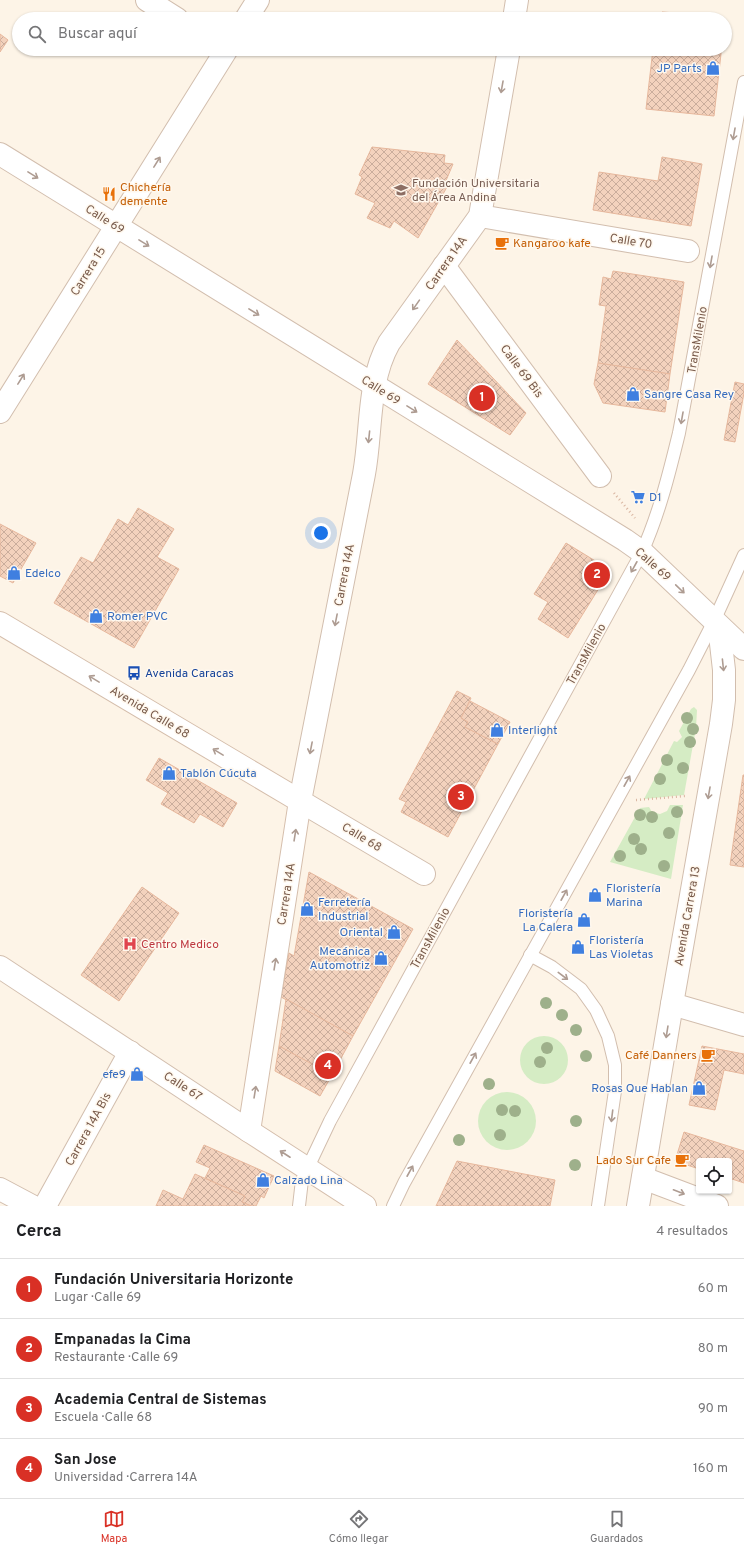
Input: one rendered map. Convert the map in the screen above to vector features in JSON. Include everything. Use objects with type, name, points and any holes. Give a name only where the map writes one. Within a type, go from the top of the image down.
[{"type":"street","points":[[147,0],[166,12]]},
{"type":"street","points":[[250,12],[258,0]]},
{"type":"street","points":[[515,12],[518,0]]},
{"type":"street","name":"Carrera 15","points":[[0,412],[222,56]]},
{"type":"street","name":"Carrera 14A","points":[[249,1130],[300,801],[364,474],[374,386],[378,369],[386,349],[480,216],[508,56]]},
{"type":"street","name":"Calle 69","points":[[0,154],[642,552],[744,649]]},
{"type":"street","name":"Calle 70","points":[[480,216],[688,251]]},
{"type":"street","name":"Calle 69 Bis","points":[[444,266],[600,476]]},
{"type":"street","name":"Avenida Calle 68","points":[[0,623],[300,801]]},
{"type":"street","name":"Avenida Carrera 13","points":[[638,1206],[721,724],[724,700],[724,670],[716,624]]},
{"type":"street","name":"Calle 68","points":[[300,801],[424,874]]},
{"type":"street","name":"Calle 67","points":[[0,967],[249,1130],[304,1174],[365,1206]]},
{"type":"street","points":[[672,1004],[744,1025]]},
{"type":"street","name":"Carrera 14A Bis","points":[[45,1206],[130,1052]]},
{"type":"street","points":[[643,1178],[716,1206]]},
{"type":"street","points":[[0,1189],[32,1206]]},
{"type":"lane","name":"TransMilenio","points":[[290,1206],[334,1114],[642,552],[666,488],[680,433],[744,82]]},
{"type":"lane","points":[[392,1206],[530,955],[716,624],[744,555]]},
{"type":"lane","points":[[530,955],[552,967],[581,989],[596,1010],[608,1036],[615,1065],[615,1092],[598,1206]]},
{"type":"lane","name":"TransMilenio","points":[[299,1206],[304,1174]]},
{"type":"path","points":[[600,476],[635,518]]},
{"type":"path","points":[[632,800],[709,795]]},
{"type":"green space","points":[[694,707],[697,710],[696,728],[684,795],[644,799],[674,741],[677,742],[682,737],[679,731],[691,709]]},
{"type":"green space","points":[[670,805],[683,805],[671,879],[610,862],[640,808],[649,807],[652,812],[660,814],[667,811]]},
{"type":"green space","points":[[539,1036],[549,1036],[561,1043],[568,1055],[568,1065],[561,1077],[549,1084],[539,1084],[531,1080],[524,1073],[520,1065],[520,1055],[524,1047],[531,1040]]},
{"type":"green space","points":[[501,1092],[513,1092],[528,1100],[536,1115],[536,1127],[528,1142],[513,1150],[501,1150],[486,1142],[478,1127],[478,1115],[486,1100]]},
{"type":"building","points":[[0,34],[8,40],[0,52]]},
{"type":"building","points":[[652,56],[721,56],[714,116],[646,109]]},
{"type":"building","name":"Fundación Universitaria del Área Andina","points":[[372,147],[445,155],[444,163],[453,164],[445,183],[442,181],[441,183],[447,187],[418,238],[394,221],[390,228],[367,218],[375,203],[355,194],[362,177],[359,175]]},
{"type":"building","points":[[662,157],[702,164],[691,226],[593,210],[599,172],[658,181]]},
{"type":"building","points":[[613,271],[684,282],[670,374],[598,363],[606,306],[599,305],[603,277],[611,279]]},
{"type":"building","points":[[457,340],[526,413],[510,435],[428,384]]},
{"type":"building","name":"Sangre Casa Rey","points":[[598,363],[670,374],[665,412],[603,403],[594,384]]},
{"type":"building","points":[[735,382],[744,384],[744,393],[735,442],[724,440]]},
{"type":"building","points":[[138,508],[174,529],[157,557],[179,569],[134,648],[54,603],[81,557],[93,563],[118,519],[128,525]]},
{"type":"building","points":[[0,524],[36,543],[13,583],[0,576]]},
{"type":"building","points":[[566,543],[602,565],[604,580],[568,638],[538,619],[548,602],[534,594]]},
{"type":"building","points":[[457,691],[471,698],[461,718],[468,722],[465,727],[498,744],[448,837],[401,812],[406,802],[399,799]]},
{"type":"building","points":[[470,701],[510,722],[498,744],[465,727],[468,722],[461,718]]},
{"type":"building","points":[[159,758],[237,803],[223,827],[200,814],[194,823],[161,804],[168,793],[146,780]]},
{"type":"building","points":[[744,775],[744,867],[730,865]]},
{"type":"building","points":[[309,872],[413,929],[353,1036],[281,997],[289,953],[294,956]]},
{"type":"building","name":"Centro Medico","points":[[142,887],[179,913],[119,1001],[81,975]]},
{"type":"building","points":[[286,999],[353,1036],[332,1075],[279,1046]]},
{"type":"building","points":[[279,1046],[332,1075],[320,1096],[275,1071]]},
{"type":"building","points":[[702,1046],[744,1054],[744,1074],[724,1070],[715,1110],[689,1105]]},
{"type":"building","points":[[684,1132],[744,1151],[744,1183],[732,1179],[732,1158],[696,1158],[696,1168],[675,1161]]},
{"type":"building","points":[[204,1145],[274,1176],[264,1198],[261,1196],[256,1206],[251,1206],[242,1202],[245,1196],[205,1178],[210,1168],[196,1162]]},
{"type":"building","points":[[457,1161],[555,1180],[550,1206],[436,1206]]},
{"type":"building","points":[[195,1174],[245,1196],[242,1202],[251,1206],[156,1206],[163,1190],[183,1199]]},
{"type":"place","name":"JP Parts","points":[[713,68]]},
{"type":"place","name":"Fundación Universitaria del Área Andina","points":[[401,190]]},
{"type":"place","name":"Chichería demente","points":[[109,194]]},
{"type":"place","name":"Kangaroo kafe","points":[[502,243]]},
{"type":"place","name":"Sangre Casa Rey","points":[[633,394]]},
{"type":"place","name":"Fundación Universitaria Horizonte","points":[[482,398]]},
{"type":"place","name":"D1","points":[[638,497]]},
{"type":"place","name":"Edelco","points":[[14,573]]},
{"type":"place","name":"Empanadas la Cima","points":[[597,575]]},
{"type":"place","name":"Romer PVC","points":[[96,616]]},
{"type":"place","name":"Avenida Caracas","points":[[134,673]]},
{"type":"place","name":"Interlight","points":[[497,730]]},
{"type":"place","name":"Tablón Cúcuta","points":[[169,773]]},
{"type":"place","name":"Academia Central de Sistemas","points":[[461,797]]},
{"type":"place","name":"Floristería Marina","points":[[595,895]]},
{"type":"place","name":"Ferretería Industrial","points":[[307,909]]},
{"type":"place","name":"Floristería La Calera","points":[[584,920]]},
{"type":"place","name":"Oriental","points":[[394,932]]},
{"type":"place","name":"Centro Medico","points":[[130,944]]},
{"type":"place","name":"Floristería Las Violetas","points":[[578,947]]},
{"type":"place","name":"Mecánica Automotriz","points":[[381,958]]},
{"type":"place","name":"Café Danners","points":[[708,1055]]},
{"type":"place","name":"San Jose","points":[[328,1066]]},
{"type":"place","name":"efe9","points":[[137,1074]]},
{"type":"place","name":"Rosas Que Hablan","points":[[699,1088]]},
{"type":"place","name":"Lado Sur Cafe","points":[[682,1160]]},
{"type":"place","name":"Calzado Lina","points":[[263,1180]]}]
